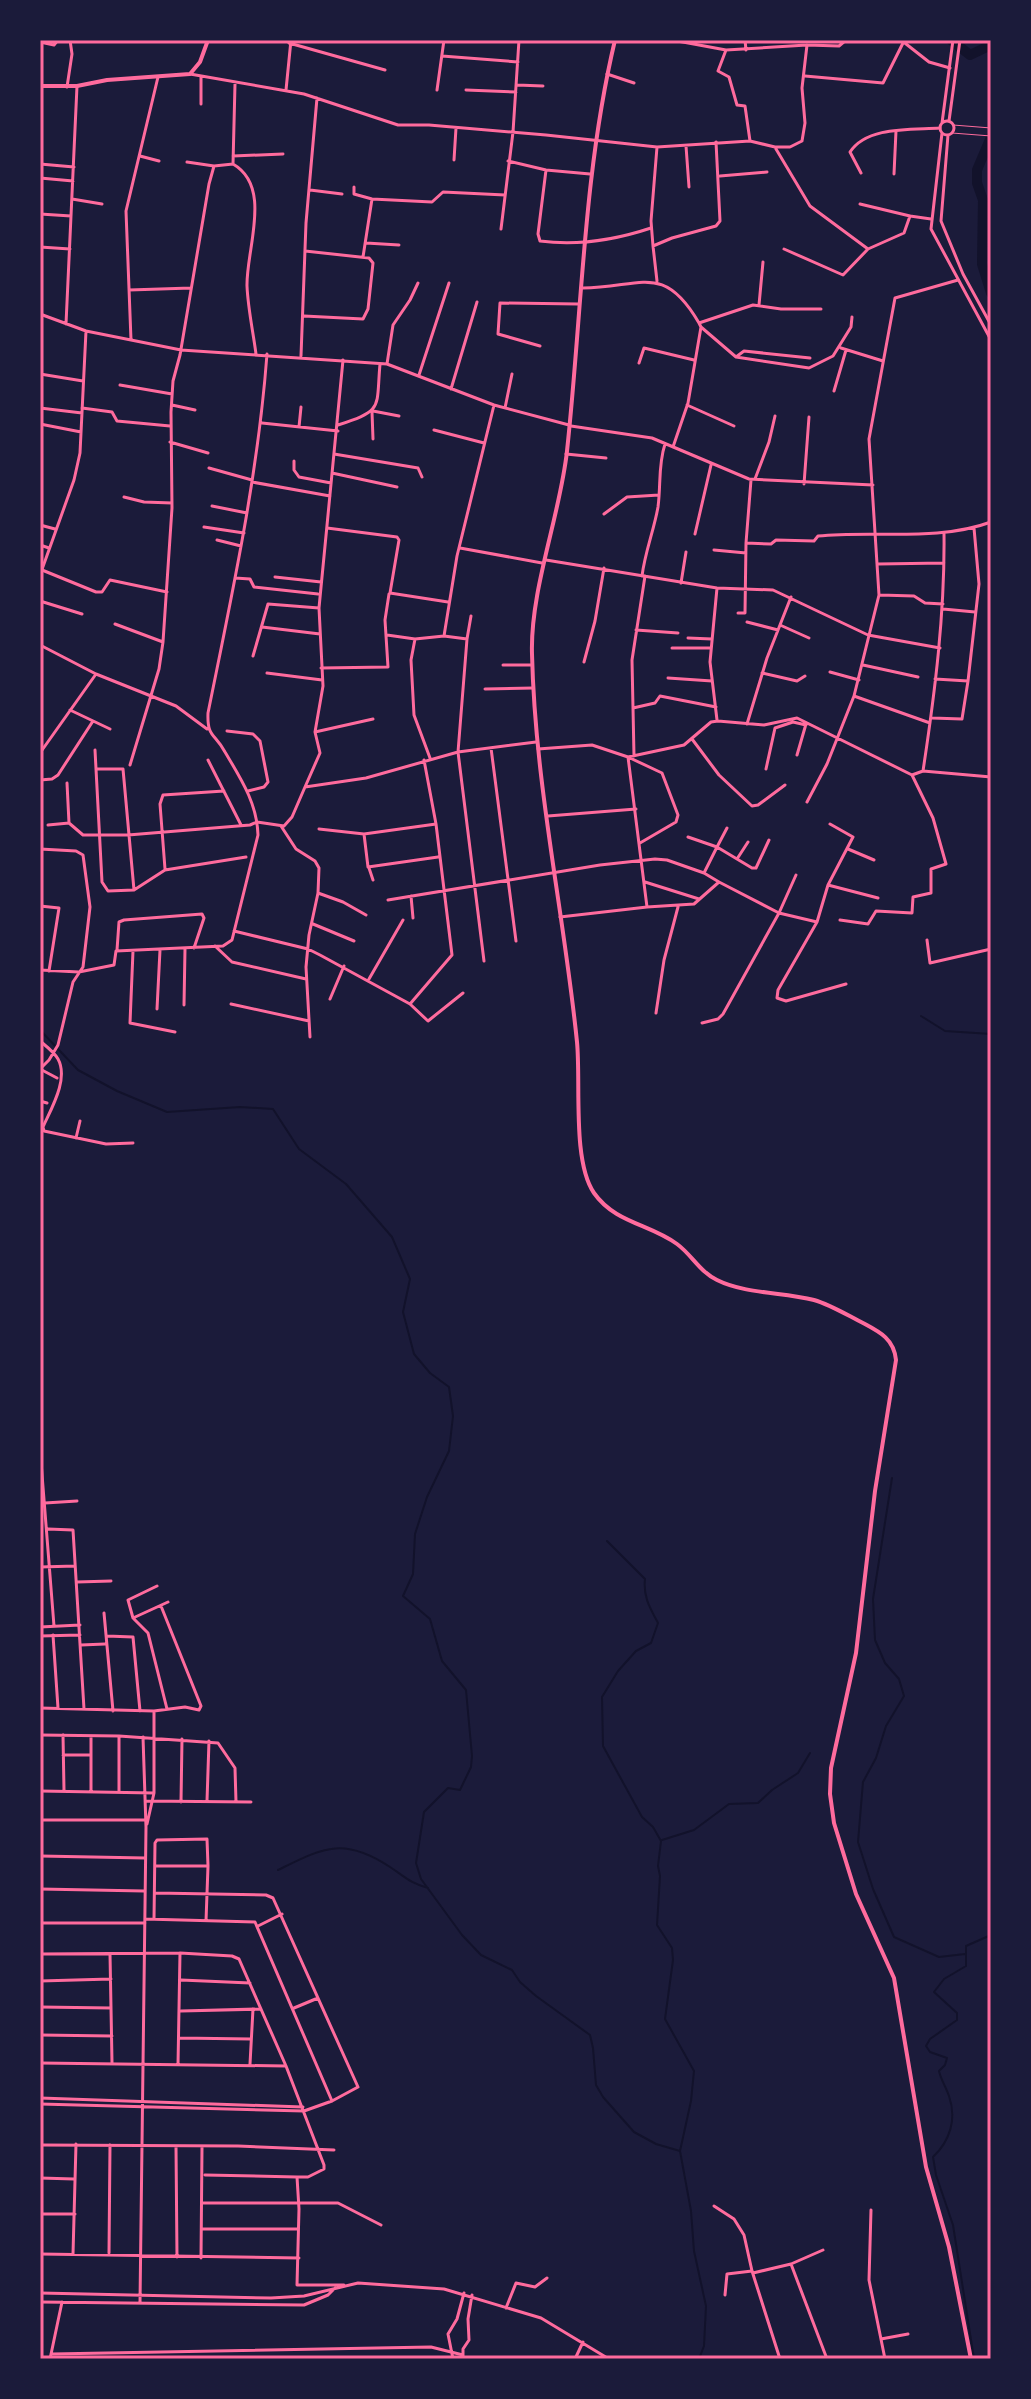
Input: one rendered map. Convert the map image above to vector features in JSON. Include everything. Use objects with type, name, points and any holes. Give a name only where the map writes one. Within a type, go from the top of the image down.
[{"type":"main road","points":[[40,86],[67,87],[107,80],[190,74],[200,62],[208,40]]},
{"type":"main road","points":[[615,40],[590,174],[566,454],[535,607],[532,665],[537,742],[577,1044],[582,1160],[585,1175],[597,1197],[620,1218],[665,1236],[682,1248],[699,1268],[716,1279],[735,1286],[827,1305],[884,1335],[895,1351],[856,1653],[831,1768],[830,1794],[834,1823],[856,1894],[894,1978],[926,2167],[949,2247],[971,2359]]},
{"type":"street","points":[[40,42],[52,45],[58,40]]},
{"type":"street","points":[[67,87],[72,54],[70,40]]},
{"type":"street","points":[[437,90],[444,40]]},
{"type":"street","points":[[501,229],[513,132],[519,40]]},
{"type":"street","points":[[672,40],[726,50],[839,46],[846,40]]},
{"type":"street","points":[[745,40],[746,50]]},
{"type":"street","points":[[953,40],[931,219],[937,242],[991,340]]},
{"type":"street","points":[[949,121],[960,40]]},
{"type":"street","points":[[286,90],[290,41],[385,70]]},
{"type":"street","points":[[805,76],[883,83],[902,42],[929,62],[950,68]]},
{"type":"street","points":[[190,74],[286,90],[398,125],[513,132],[657,147],[750,141],[790,147],[802,141],[805,123],[802,88],[807,45]]},
{"type":"street","points":[[726,50],[718,71],[729,77],[737,105],[745,106],[750,141]]},
{"type":"street","points":[[442,56],[518,62]]},
{"type":"street","points":[[607,74],[634,83]]},
{"type":"street","points":[[201,76],[201,104]]},
{"type":"street","points":[[131,340],[126,211],[158,77]]},
{"type":"street","points":[[233,164],[235,82]]},
{"type":"street","points":[[517,85],[543,86]]},
{"type":"street","points":[[66,324],[77,86]]},
{"type":"street","points":[[466,90],[516,92]]},
{"type":"street","points":[[301,356],[308,190],[317,98]]},
{"type":"street","points":[[949,121],[953,125],[941,221],[963,274],[991,325]]},
{"type":"street","points":[[861,173],[851,149],[861,140],[876,133],[941,125],[949,121]]},
{"type":"street","points":[[454,160],[456,128]]},
{"type":"street","points":[[894,174],[896,131]]},
{"type":"street","points":[[942,133],[950,134]]},
{"type":"street","points":[[653,246],[716,226],[720,221],[716,142]]},
{"type":"street","points":[[686,146],[689,187]]},
{"type":"street","points":[[657,147],[651,228],[657,281]]},
{"type":"street","points":[[775,147],[810,206],[868,249]]},
{"type":"street","points":[[233,156],[283,154]]},
{"type":"street","points":[[139,156],[159,161]]},
{"type":"street","points":[[508,161],[546,170],[590,174]]},
{"type":"street","points":[[187,162],[214,166],[233,164],[251,182],[254,201],[247,282],[256,354]]},
{"type":"street","points":[[40,164],[74,167]]},
{"type":"street","points":[[130,765],[163,642],[172,503],[172,394],[214,166]]},
{"type":"street","points":[[546,170],[539,239],[584,242],[626,236],[651,228]]},
{"type":"street","points":[[720,176],[767,172]]},
{"type":"street","points":[[40,178],[73,181]]},
{"type":"street","points":[[354,187],[354,194],[372,199],[432,202],[443,192],[505,195]]},
{"type":"street","points":[[308,190],[342,194]]},
{"type":"street","points":[[72,199],[102,204]]},
{"type":"street","points":[[363,257],[372,199]]},
{"type":"street","points":[[860,204],[941,221]]},
{"type":"street","points":[[40,214],[71,216]]},
{"type":"street","points":[[784,249],[843,275],[868,249],[904,233],[910,216]]},
{"type":"street","points":[[366,243],[399,245]]},
{"type":"street","points":[[40,247],[70,249]]},
{"type":"street","points":[[303,316],[363,319],[368,309],[373,263],[371,259],[363,257],[305,251]]},
{"type":"street","points":[[759,305],[763,262]]},
{"type":"street","points":[[807,802],[854,696],[879,595],[869,439],[895,298],[958,280]]},
{"type":"street","points":[[580,288],[657,281],[678,293],[700,325],[736,357],[809,368],[833,356],[851,327],[852,317]]},
{"type":"street","points":[[387,364],[393,325],[418,283]]},
{"type":"street","points":[[419,375],[449,283]]},
{"type":"street","points":[[129,290],[191,288]]},
{"type":"street","points":[[451,389],[477,302]]},
{"type":"street","points":[[540,346],[498,334],[500,303],[578,304]]},
{"type":"street","points":[[700,325],[724,313],[759,305],[781,309],[821,309]]},
{"type":"street","points":[[40,314],[86,331],[181,350],[387,364],[494,405],[569,427],[652,438],[753,480],[873,485]]},
{"type":"street","points":[[673,447],[687,405],[700,325]]},
{"type":"street","points":[[86,331],[81,432],[74,480],[41,572],[100,593],[108,580],[167,592]]},
{"type":"street","points":[[639,363],[644,348],[694,360]]},
{"type":"street","points":[[839,348],[883,361]]},
{"type":"street","points":[[834,391],[846,350]]},
{"type":"street","points":[[736,357],[744,351],[810,358]]},
{"type":"street","points":[[207,729],[262,423],[267,354]]},
{"type":"street","points":[[48,825],[69,823],[83,835],[100,836],[161,833],[257,822],[281,826],[288,824],[320,753],[315,732],[322,680],[319,608],[343,360]]},
{"type":"street","points":[[262,423],[338,428],[372,411],[376,407],[380,364]]},
{"type":"street","points":[[40,374],[83,381]]},
{"type":"street","points":[[505,408],[512,374]]},
{"type":"street","points":[[120,385],[172,394]]},
{"type":"street","points":[[172,405],[195,410]]},
{"type":"street","points":[[444,636],[448,602],[494,405]]},
{"type":"street","points":[[687,405],[734,426]]},
{"type":"street","points":[[299,427],[301,407]]},
{"type":"street","points":[[40,408],[112,412],[117,421],[170,426]]},
{"type":"street","points":[[372,411],[399,416]]},
{"type":"street","points":[[372,411],[373,439]]},
{"type":"street","points":[[738,613],[745,613],[746,543],[753,480],[769,442],[775,416]]},
{"type":"street","points":[[804,484],[809,417]]},
{"type":"street","points":[[40,424],[81,432]]},
{"type":"street","points":[[434,430],[484,443]]},
{"type":"street","points":[[170,442],[208,453]]},
{"type":"street","points":[[647,907],[631,756],[632,660],[646,545],[655,520],[660,462],[665,444]]},
{"type":"street","points":[[334,454],[418,468],[422,477]]},
{"type":"street","points":[[566,454],[606,458]]},
{"type":"street","points":[[294,461],[294,470],[299,477],[331,483]]},
{"type":"street","points":[[695,534],[711,465]]},
{"type":"street","points":[[209,468],[252,481],[330,496]]},
{"type":"street","points":[[332,473],[397,487]]},
{"type":"street","points":[[604,514],[627,497],[659,495]]},
{"type":"street","points":[[124,497],[144,502],[172,503]]},
{"type":"street","points":[[212,506],[247,513]]},
{"type":"street","points":[[746,543],[814,541],[818,536],[876,533],[944,533],[991,522]]},
{"type":"street","points":[[40,525],[55,529]]},
{"type":"street","points":[[204,527],[244,533]]},
{"type":"street","points":[[321,668],[388,667],[385,620],[399,540],[397,537],[327,528]]},
{"type":"street","points":[[854,696],[930,721],[962,719],[979,584],[974,528]]},
{"type":"street","points":[[923,771],[940,648],[944,533]]},
{"type":"street","points":[[217,540],[241,546]]},
{"type":"street","points":[[40,545],[49,548]]},
{"type":"street","points":[[460,548],[717,588],[773,590],[868,635],[940,648]]},
{"type":"street","points":[[714,550],[746,553]]},
{"type":"street","points":[[681,583],[686,552]]},
{"type":"street","points":[[878,564],[944,563]]},
{"type":"street","points":[[584,662],[604,568]]},
{"type":"street","points":[[275,577],[321,582]]},
{"type":"street","points":[[235,578],[250,579],[254,587],[320,594]]},
{"type":"street","points":[[717,588],[711,648],[718,721]]},
{"type":"street","points":[[390,593],[448,602]]},
{"type":"street","points":[[879,595],[914,596],[925,603],[975,612]]},
{"type":"street","points":[[747,724],[762,673],[791,597]]},
{"type":"street","points":[[40,601],[82,614]]},
{"type":"street","points":[[253,656],[270,603],[319,608]]},
{"type":"street","points":[[471,616],[458,752],[484,961]]},
{"type":"street","points":[[747,622],[779,627],[809,638]]},
{"type":"street","points":[[115,624],[163,642]]},
{"type":"street","points":[[262,627],[320,634]]},
{"type":"street","points":[[636,630],[678,633]]},
{"type":"street","points":[[387,635],[415,639],[444,636],[467,639]]},
{"type":"street","points":[[688,638],[712,639]]},
{"type":"street","points":[[415,639],[411,660],[414,715],[430,758]]},
{"type":"street","points":[[40,645],[96,674],[176,706],[207,729],[248,791],[257,822],[258,835],[229,944],[116,951]]},
{"type":"street","points":[[672,648],[711,648]]},
{"type":"street","points":[[503,665],[532,665]]},
{"type":"street","points":[[863,665],[918,677]]},
{"type":"street","points":[[830,672],[859,680]]},
{"type":"street","points":[[267,673],[322,680]]},
{"type":"street","points":[[762,673],[797,681],[805,676]]},
{"type":"street","points":[[40,753],[96,674]]},
{"type":"street","points":[[668,678],[712,681]]},
{"type":"street","points":[[935,679],[968,681]]},
{"type":"street","points":[[485,689],[533,688]]},
{"type":"street","points":[[633,708],[655,703],[660,696],[716,707]]},
{"type":"street","points":[[70,710],[110,729]]},
{"type":"street","points":[[631,756],[678,747],[711,722],[764,725],[797,718],[912,775],[933,818],[946,864],[931,869],[931,893],[913,897],[912,913],[876,911],[868,924],[840,920]]},
{"type":"street","points":[[315,732],[373,719]]},
{"type":"street","points":[[40,786],[42,780],[58,775],[93,721]]},
{"type":"street","points":[[766,769],[775,728],[793,722],[806,723]]},
{"type":"street","points":[[797,755],[806,723]]},
{"type":"street","points":[[227,731],[253,734],[259,738],[268,782],[264,787],[248,791]]},
{"type":"street","points":[[692,739],[719,775],[752,806],[785,785]]},
{"type":"street","points":[[305,787],[366,778],[458,752],[537,742]]},
{"type":"street","points":[[538,749],[592,745],[631,756],[662,773],[678,815],[676,822],[640,843]]},
{"type":"street","points":[[491,748],[516,941]]},
{"type":"street","points":[[95,750],[104,887],[108,891],[134,890],[165,870],[246,857]]},
{"type":"street","points":[[208,760],[241,825]]},
{"type":"street","points":[[410,1004],[452,955],[436,824],[424,760]]},
{"type":"street","points":[[97,769],[123,769],[134,890]]},
{"type":"street","points":[[912,775],[923,771],[991,777]]},
{"type":"street","points":[[67,783],[69,823]]},
{"type":"street","points":[[165,870],[160,804],[163,795],[224,791]]},
{"type":"street","points":[[548,816],[636,809]]},
{"type":"street","points":[[319,829],[364,834],[436,824]]},
{"type":"street","points":[[830,824],[851,834],[853,841],[828,885],[817,922],[778,990],[777,998],[786,1001],[846,984]]},
{"type":"street","points":[[281,826],[296,849],[317,864],[318,893],[306,979],[310,1037]]},
{"type":"street","points":[[704,873],[727,828]]},
{"type":"street","points":[[364,834],[368,867],[373,880]]},
{"type":"street","points":[[688,837],[717,847],[756,868],[769,840]]},
{"type":"street","points":[[737,859],[748,842]]},
{"type":"street","points":[[40,849],[76,851],[83,855],[90,907],[83,967],[70,990],[56,1049],[40,1069],[57,1078]]},
{"type":"street","points":[[848,849],[874,860]]},
{"type":"street","points":[[368,867],[438,857]]},
{"type":"street","points":[[388,900],[642,860],[667,860],[704,873],[779,913],[817,922]]},
{"type":"street","points":[[702,1023],[718,1019],[723,1014],[779,913],[796,875]]},
{"type":"street","points":[[645,882],[701,900]]},
{"type":"street","points":[[560,917],[694,904],[719,882]]},
{"type":"street","points":[[828,885],[878,898]]},
{"type":"street","points":[[318,893],[366,915]]},
{"type":"street","points":[[411,896],[413,918]]},
{"type":"street","points":[[656,1013],[664,960],[679,905]]},
{"type":"street","points":[[40,906],[59,908],[49,971]]},
{"type":"street","points":[[40,970],[79,972],[114,965],[119,922],[203,915],[194,948]]},
{"type":"street","points":[[369,979],[403,920]]},
{"type":"street","points":[[312,923],[354,941]]},
{"type":"street","points":[[234,931],[308,949],[369,979],[410,1004],[429,1021],[463,993]]},
{"type":"street","points":[[927,940],[930,963],[991,949]]},
{"type":"street","points":[[215,946],[232,962],[306,979]]},
{"type":"street","points":[[184,1005],[185,949]]},
{"type":"street","points":[[157,1009],[160,950]]},
{"type":"street","points":[[133,951],[130,1023],[175,1032]]},
{"type":"street","points":[[330,999],[344,966]]},
{"type":"street","points":[[231,1004],[309,1021]]},
{"type":"street","points":[[40,1041],[56,1049],[61,1067],[59,1084],[43,1130],[106,1144],[133,1143]]},
{"type":"street","points":[[40,1101],[47,1103]]},
{"type":"street","points":[[76,1138],[80,1121]]},
{"type":"street","points":[[40,1449],[54,1626]]},
{"type":"street","points":[[45,1503],[77,1501]]},
{"type":"street","points":[[48,1529],[73,1529],[84,1709]]},
{"type":"street","points":[[40,1567],[75,1566]]},
{"type":"street","points":[[77,1582],[111,1581]]},
{"type":"street","points":[[157,1586],[129,1599],[133,1618],[148,1633],[167,1709]]},
{"type":"street","points":[[133,1618],[168,1602]]},
{"type":"street","points":[[40,1708],[151,1711],[185,1707],[199,1710],[201,1706],[161,1606]]},
{"type":"street","points":[[104,1613],[113,1711]]},
{"type":"street","points":[[40,1627],[80,1625]]},
{"type":"street","points":[[53,1635],[58,1708]]},
{"type":"street","points":[[40,1636],[80,1635]]},
{"type":"street","points":[[107,1636],[133,1637],[140,1711]]},
{"type":"street","points":[[81,1645],[107,1644]]},
{"type":"street","points":[[140,2303],[145,1858],[146,1827],[154,1793],[151,1711]]},
{"type":"street","points":[[40,1735],[182,1739],[222,1745],[235,1768],[236,1802]]},
{"type":"street","points":[[63,1735],[64,1790]]},
{"type":"street","points":[[91,1736],[91,1791]]},
{"type":"street","points":[[119,1736],[119,1791]]},
{"type":"street","points":[[143,1737],[147,1820]]},
{"type":"street","points":[[181,1802],[182,1739]]},
{"type":"street","points":[[207,1803],[209,1741]]},
{"type":"street","points":[[63,1755],[91,1755]]},
{"type":"street","points":[[40,1791],[154,1793]]},
{"type":"street","points":[[145,1801],[251,1802]]},
{"type":"street","points":[[40,1820],[147,1820]]},
{"type":"street","points":[[154,1919],[157,1840],[207,1839],[206,1921]]},
{"type":"street","points":[[40,1856],[145,1858]]},
{"type":"street","points":[[155,1866],[208,1866]]},
{"type":"street","points":[[40,1889],[145,1891]]},
{"type":"street","points":[[40,2098],[303,2109],[332,2101],[358,2087],[277,1903],[266,1895],[155,1893]]},
{"type":"street","points":[[258,1926],[282,1914]]},
{"type":"street","points":[[40,1923],[154,1919],[249,1922],[258,1926],[332,2101]]},
{"type":"street","points":[[178,2065],[180,1953]]},
{"type":"street","points":[[40,1954],[180,1953],[235,1957],[250,1983],[286,2066],[324,2169],[313,2176],[297,2177],[203,2175]]},
{"type":"street","points":[[110,1954],[112,2062]]},
{"type":"street","points":[[40,1981],[111,1979]]},
{"type":"street","points":[[181,1980],[250,1983]]},
{"type":"street","points":[[294,2008],[318,1998]]},
{"type":"street","points":[[40,2007],[111,2008]]},
{"type":"street","points":[[250,2064],[253,2009]]},
{"type":"street","points":[[180,2011],[261,2009]]},
{"type":"street","points":[[40,2035],[112,2036]]},
{"type":"street","points":[[179,2038],[251,2039]]},
{"type":"street","points":[[40,2063],[286,2066]]},
{"type":"street","points":[[40,2104],[230,2107]]},
{"type":"street","points":[[73,2254],[76,2144]]},
{"type":"street","points":[[40,2145],[334,2150]]},
{"type":"street","points":[[109,2254],[110,2145]]},
{"type":"street","points":[[176,2147],[177,2257]]},
{"type":"street","points":[[201,2258],[202,2147]]},
{"type":"street","points":[[296,2297],[299,2258],[297,2177]]},
{"type":"street","points":[[40,2178],[74,2179]]},
{"type":"street","points":[[203,2203],[338,2203],[381,2225]]},
{"type":"street","points":[[714,2206],[734,2219],[744,2235],[752,2272],[780,2359]]},
{"type":"street","points":[[871,2210],[869,2280],[885,2359]]},
{"type":"street","points":[[40,2214],[75,2214]]},
{"type":"street","points":[[202,2229],[299,2229]]},
{"type":"street","points":[[725,2295],[727,2274],[791,2264],[823,2250]]},
{"type":"street","points":[[40,2254],[299,2258]]},
{"type":"street","points":[[791,2264],[827,2359]]},
{"type":"street","points":[[506,2308],[516,2283],[535,2287],[547,2278]]},
{"type":"street","points":[[297,2285],[421,2287],[464,2293],[541,2318],[606,2358]]},
{"type":"street","points":[[40,2293],[296,2297],[344,2285]]},
{"type":"street","points":[[40,2302],[304,2305],[328,2295],[335,2288]]},
{"type":"street","points":[[453,2359],[448,2334],[457,2319],[464,2293]]},
{"type":"street","points":[[463,2357],[463,2349],[469,2340],[472,2295]]},
{"type":"street","points":[[62,2302],[51,2356],[431,2347],[453,2351],[463,2357]]},
{"type":"street","points":[[881,2339],[908,2334]]},
{"type":"street","points":[[575,2359],[583,2342]]},
{"type":"street","points":[[453,2351],[463,2349]]},
{"type":"lane","points":[[953,125],[991,128]]},
{"type":"lane","points":[[950,134],[989,135]]},
{"type":"waterway","points":[[951,40],[970,55],[991,45]]},
{"type":"waterway","points":[[991,137],[977,170],[977,183],[983,200],[982,264],[991,293]]},
{"type":"waterway","points":[[921,1016],[945,1031],[991,1034]]},
{"type":"waterway","points":[[40,1030],[78,1070],[167,1112],[240,1107],[273,1109],[299,1149],[346,1184],[392,1237],[410,1279],[403,1312],[414,1354],[430,1373],[449,1387],[453,1416],[449,1451],[427,1497],[415,1534],[413,1574],[403,1596],[430,1619],[442,1661],[466,1690],[472,1756],[471,1767],[460,1790],[448,1788],[424,1812],[416,1863],[421,1879],[462,1935],[481,1955],[512,1970],[536,1996],[590,2035],[596,2085],[634,2132],[656,2144],[680,2151]]},
{"type":"waterway","points":[[892,1478],[873,1599],[875,1640],[885,1663],[899,1679],[904,1696],[886,1726],[876,1758],[863,1782],[858,1842],[873,1889],[894,1937],[939,1957],[965,1954]]},
{"type":"waterway","points":[[607,1541],[645,1579],[646,1597],[658,1623],[651,1643],[636,1651],[618,1671],[602,1697],[603,1746],[642,1817],[653,1827],[661,1841],[657,1925],[672,1948],[673,1960],[665,2019],[694,2071],[680,2151],[691,2211],[694,2251],[706,2306],[704,2346],[699,2359]]},
{"type":"waterway","points":[[662,1840],[694,1830],[729,1804],[758,1803],[798,1773],[810,1753]]},
{"type":"waterway","points":[[278,1870],[321,1851],[346,1849],[374,1857],[412,1882],[428,1888]]},
{"type":"waterway","points":[[974,2359],[953,2225],[933,2157],[948,2137],[952,2121],[949,2096],[939,2071],[947,2058],[930,2052],[926,2046],[930,2039],[957,2020],[957,2013],[934,1992],[944,1979],[966,1966],[966,1946],[991,1935]]}]
